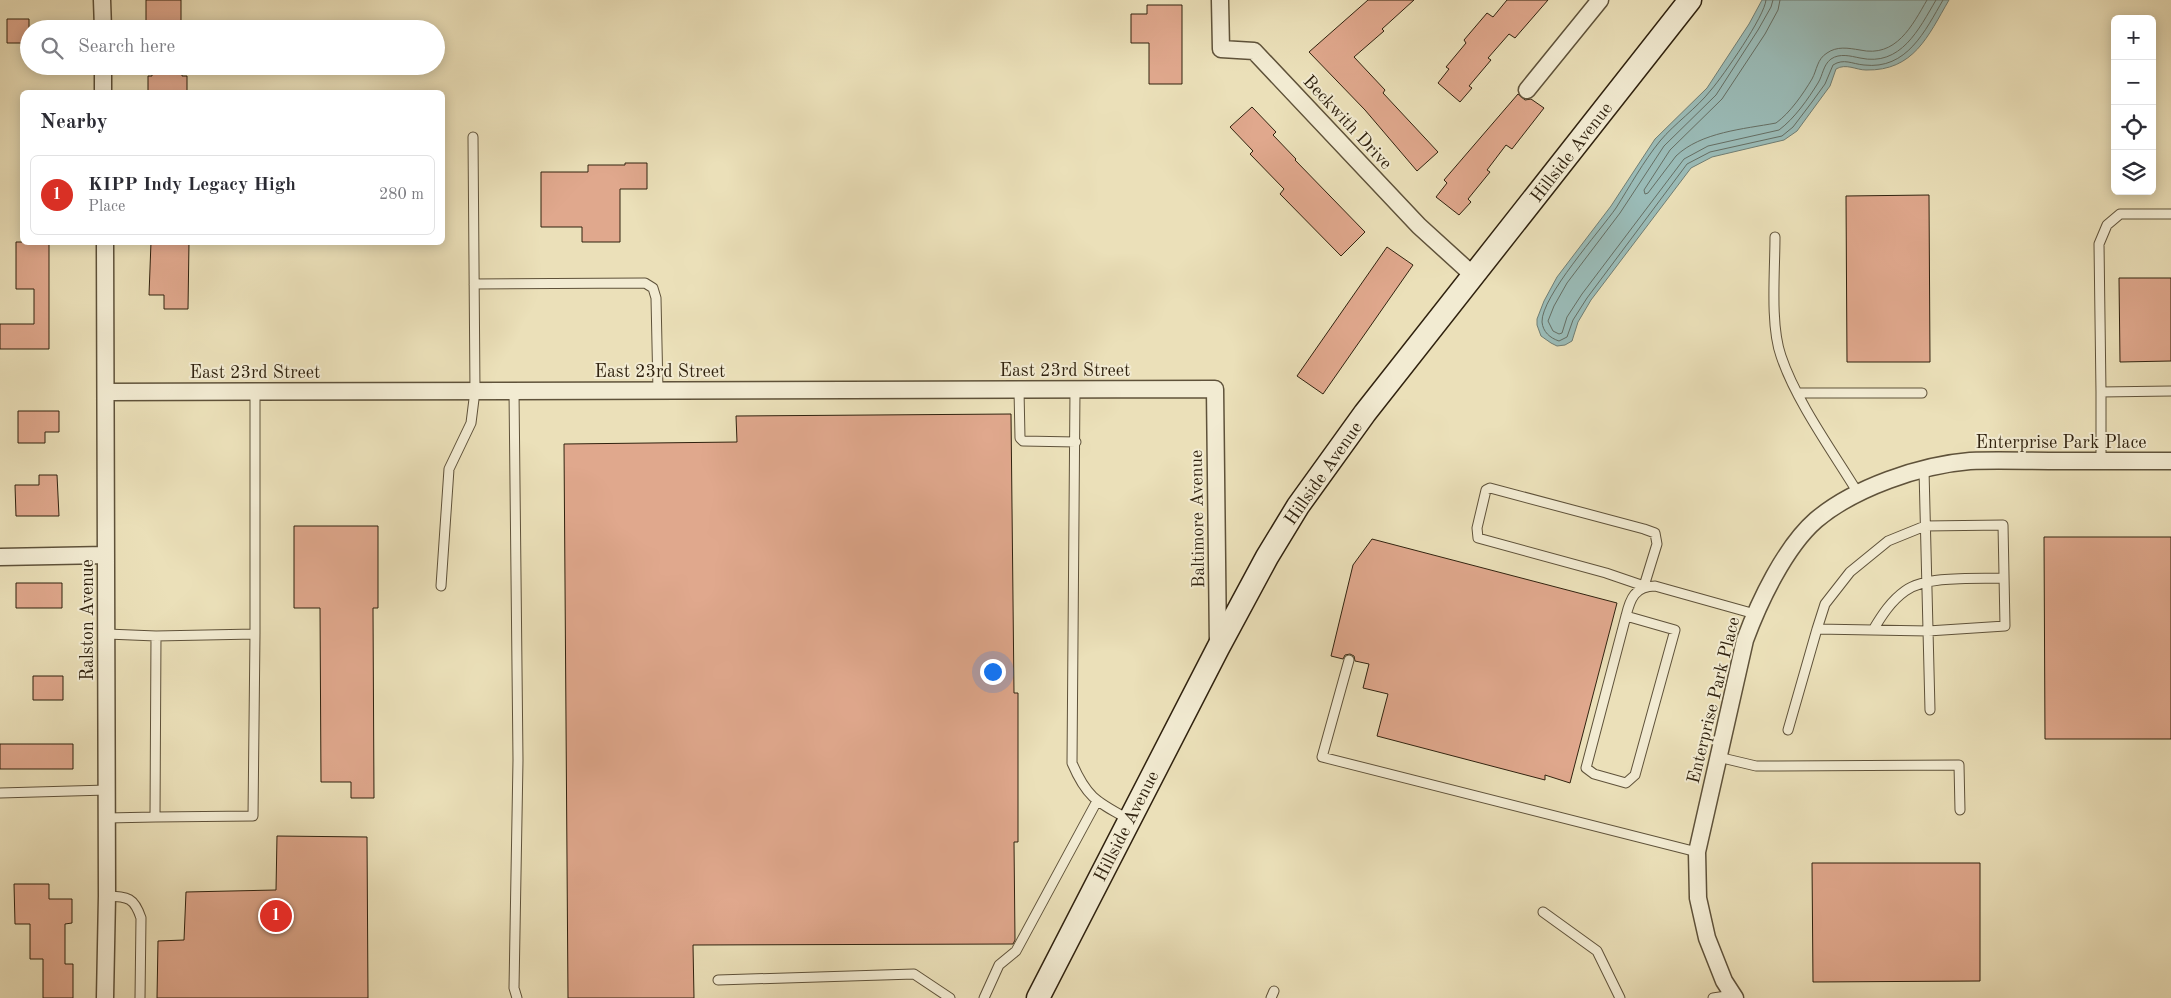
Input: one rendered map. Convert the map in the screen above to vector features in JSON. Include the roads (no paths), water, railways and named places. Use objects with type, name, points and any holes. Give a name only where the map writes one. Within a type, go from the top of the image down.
[{"type":"street","points":[[102,0],[103,20]]},
{"type":"street","name":"Beckwith Drive","points":[[1220,0],[1220,49],[1254,51],[1419,226],[1474,276]]},
{"type":"street","points":[[1526,90],[1600,0]]},
{"type":"street","name":"Hillside Avenue","points":[[1038,998],[1266,557],[1298,506],[1349,435],[1690,0]]},
{"type":"street","points":[[103,75],[103,90]]},
{"type":"street","name":"Ralston Avenue","points":[[104,245],[108,896],[105,998]]},
{"type":"street","name":"East 23rd Street","points":[[106,392],[1215,390]]},
{"type":"street","name":"Baltimore Avenue","points":[[1215,390],[1218,648]]},
{"type":"street","name":"Enterprise Park Place","points":[[1734,996],[1724,981],[1707,938],[1698,898],[1697,852],[1745,640],[1755,614],[1788,554],[1815,521],[1846,498],[1886,481],[1924,470],[1969,461],[2171,461]]},
{"type":"street","points":[[0,557],[106,556]]},
{"type":"lane","points":[[440,586],[449,469],[471,423],[475,391],[473,137]]},
{"type":"lane","points":[[2101,461],[2099,244],[2107,225],[2120,214],[2171,214]]},
{"type":"lane","points":[[1775,237],[1775,313],[1780,355],[1798,393],[1858,494]]},
{"type":"lane","points":[[474,284],[645,282],[653,288],[656,298],[658,391]]},
{"type":"lane","points":[[1020,390],[1020,438],[1023,441],[1076,442]]},
{"type":"lane","points":[[1075,390],[1072,762],[1080,783],[1091,797],[1130,820]]},
{"type":"lane","points":[[514,391],[518,760],[514,988],[517,998]]},
{"type":"lane","points":[[107,818],[253,816],[255,392]]},
{"type":"lane","points":[[2101,392],[2171,392]]},
{"type":"lane","points":[[1798,393],[1922,393]]},
{"type":"lane","points":[[1924,470],[1930,710]]},
{"type":"lane","points":[[1626,616],[1675,630],[1635,775],[1626,784],[1594,774],[1586,768],[1626,616],[1631,597],[1644,586],[1657,544],[1656,533],[1644,528],[1497,489],[1490,488],[1486,490],[1477,528],[1478,538],[1606,573],[1644,586],[1655,586],[1755,614]]},
{"type":"lane","points":[[1788,730],[1817,629],[1825,604],[1850,572],[1888,541],[1925,526],[2003,525],[2005,626],[1928,631],[1817,629]]},
{"type":"lane","points":[[1873,630],[1888,607],[1906,590],[1927,582],[2004,578]]},
{"type":"lane","points":[[106,634],[156,636],[255,634]]},
{"type":"lane","points":[[155,817],[156,636]]},
{"type":"lane","points":[[1349,660],[1322,757],[1697,852]]},
{"type":"lane","points":[[1718,756],[1756,766],[1959,765],[1960,810]]},
{"type":"lane","points":[[0,793],[107,790]]},
{"type":"lane","points":[[984,998],[999,965],[1016,951],[1097,801]]},
{"type":"lane","points":[[108,896],[127,897],[136,905],[138,911],[140,918],[140,998]]},
{"type":"lane","points":[[1543,912],[1597,951],[1620,998]]},
{"type":"lane","points":[[718,980],[914,974],[950,998]]},
{"type":"lane","points":[[1714,998],[1734,996]]},
{"type":"water","points":[[1762,0],[1949,0],[1926,38],[1908,58],[1896,65],[1882,69],[1866,70],[1840,67],[1836,69],[1830,86],[1797,131],[1784,140],[1712,157],[1691,168],[1591,300],[1578,322],[1572,341],[1565,345],[1557,346],[1551,343],[1541,336],[1537,319],[1557,277],[1611,206],[1655,139],[1707,88],[1749,24]]},
{"type":"place","name":"KIPP Indy Legacy High","points":[[276,916]]}]
